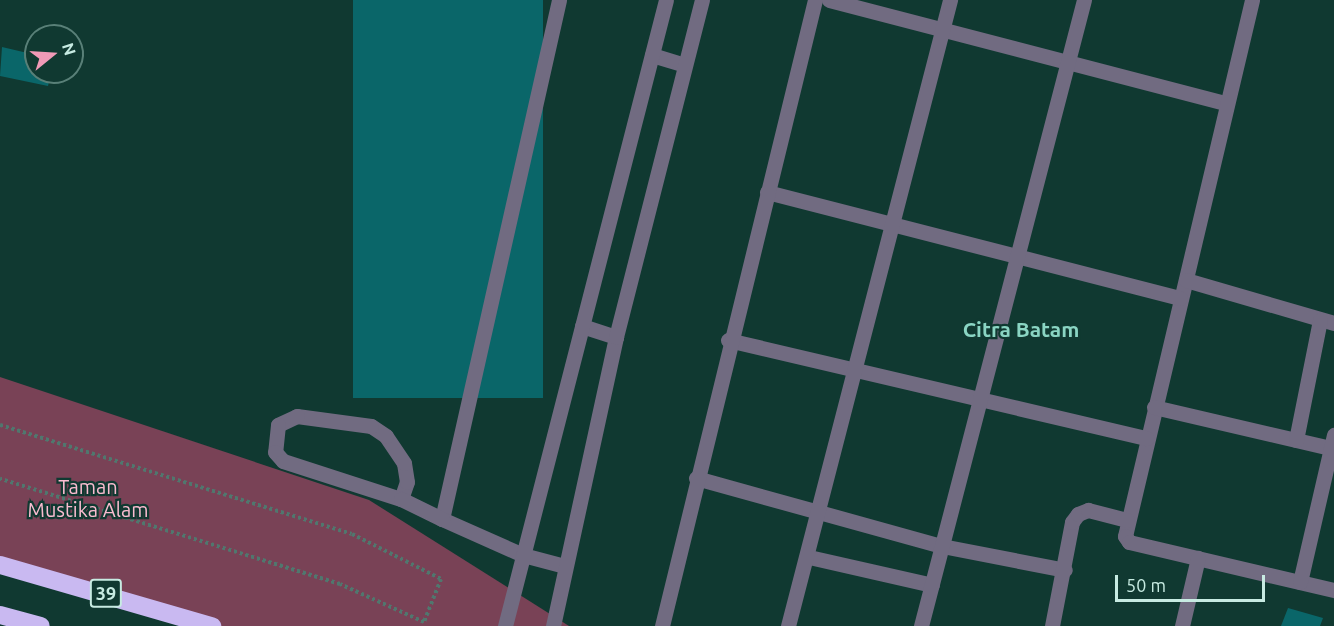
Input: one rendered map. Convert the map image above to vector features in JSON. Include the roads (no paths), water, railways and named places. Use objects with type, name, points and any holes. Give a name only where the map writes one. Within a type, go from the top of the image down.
[{"type":"highway","name":"39","points":[[0,565],[212,626]]},
{"type":"highway","points":[[0,615],[41,626]]},
{"type":"street","points":[[442,519],[559,0]]},
{"type":"street","points":[[505,626],[666,0]]},
{"type":"street","points":[[554,626],[565,566],[616,337],[702,0]]},
{"type":"street","points":[[662,626],[728,340],[815,0]]},
{"type":"street","points":[[829,0],[1227,104]]},
{"type":"street","points":[[788,626],[810,557],[818,514],[950,0]]},
{"type":"street","points":[[921,626],[1084,0]]},
{"type":"street","points":[[1252,0],[1125,536],[1130,542],[1334,590]]},
{"type":"street","points":[[652,55],[685,64]]},
{"type":"street","points":[[767,192],[1017,259],[1180,298]]},
{"type":"street","points":[[1186,280],[1327,322],[1296,440]]},
{"type":"street","points":[[582,326],[616,337]]},
{"type":"street","points":[[728,340],[1147,438]]},
{"type":"street","points":[[1154,407],[1296,440],[1333,445],[1300,582]]},
{"type":"street","points":[[401,499],[407,482],[404,463],[386,436],[371,426],[297,416],[278,425],[275,452],[283,461],[401,499],[523,555],[565,566]]},
{"type":"street","points":[[696,478],[818,514],[942,546],[1065,570]]},
{"type":"street","points":[[1052,626],[1065,570],[1072,522],[1078,514],[1088,510],[1128,520]]},
{"type":"street","points":[[810,557],[932,585]]},
{"type":"street","points":[[1182,626],[1198,558]]},
{"type":"district","name":"Citra Batam","points":[[1021,329]]},
{"type":"park label","name":"Taman Mustika Alam","points":[[88,498]]}]
